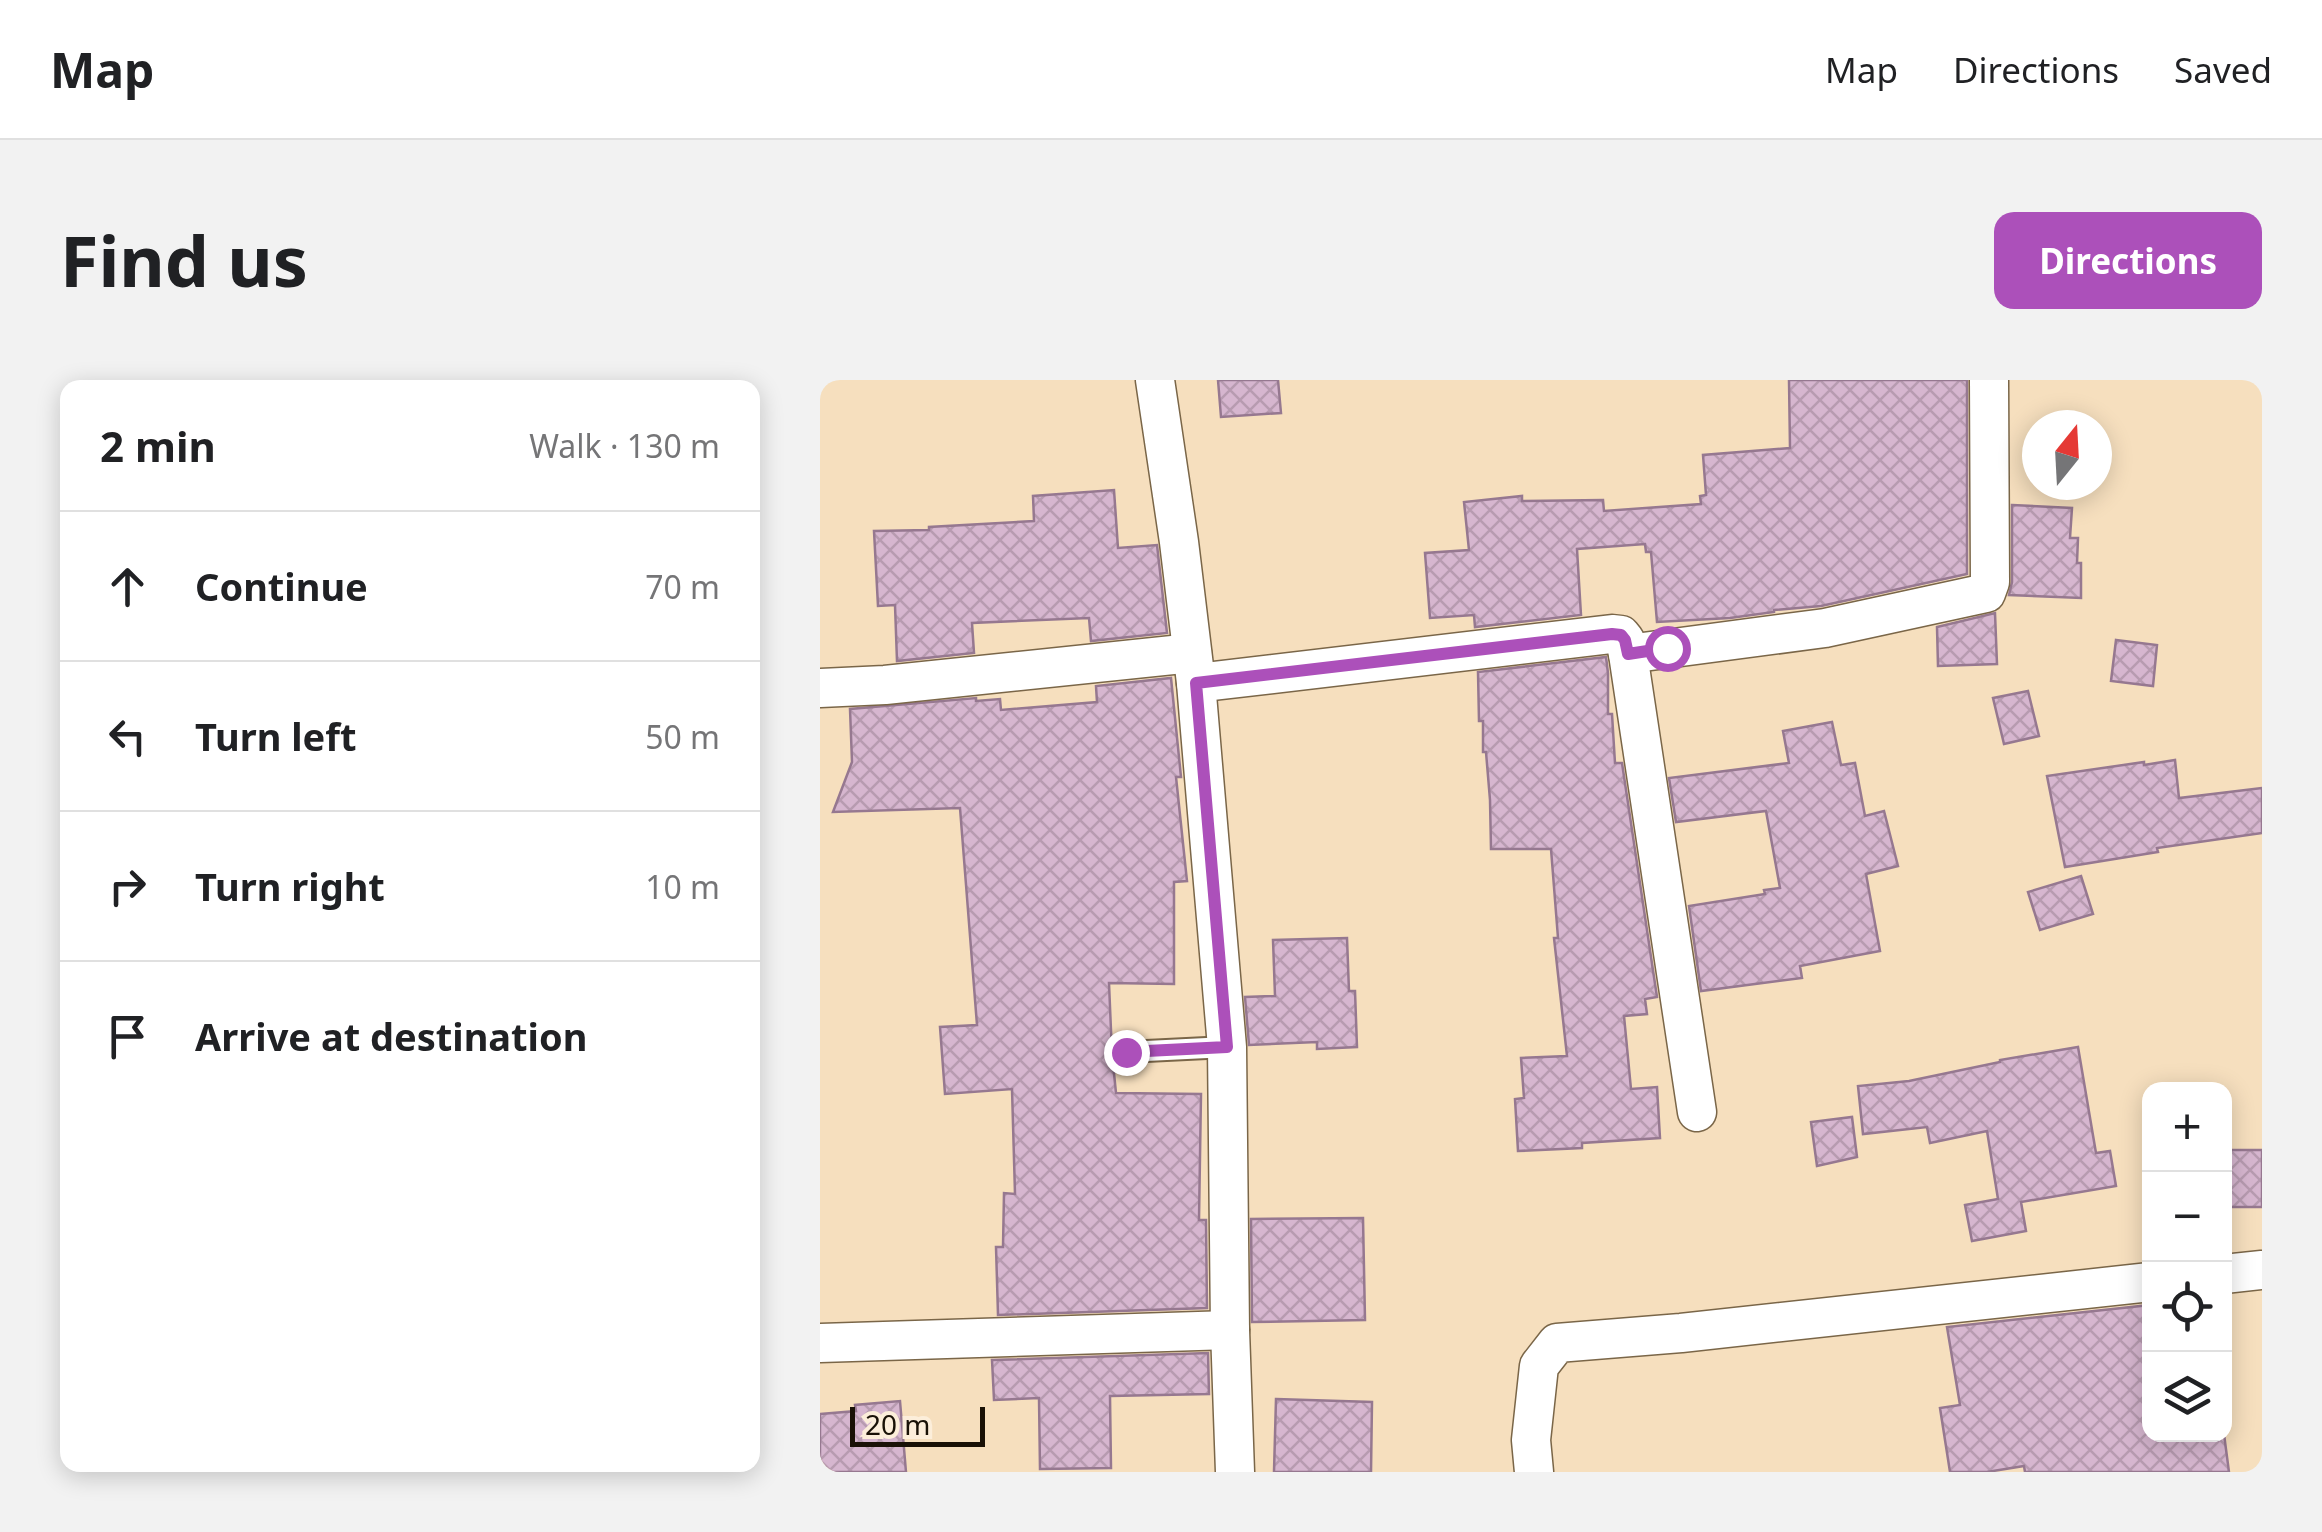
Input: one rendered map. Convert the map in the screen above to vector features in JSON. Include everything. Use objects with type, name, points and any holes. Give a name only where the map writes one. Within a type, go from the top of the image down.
[{"type":"street","points":[[1155,380],[1194,668],[1227,1047],[1234,1472]]},
{"type":"street","points":[[1628,654],[1825,628],[1986,594],[1990,582],[1989,380]]},
{"type":"street","points":[[820,688],[1194,668],[1621,635],[1628,654],[1697,1112]]},
{"type":"street","points":[[2232,1273],[2262,1270]]},
{"type":"street","points":[[1534,1472],[1531,1440],[1539,1366],[1558,1343],[2142,1283]]},
{"type":"street","points":[[820,1343],[1230,1330]]},
{"type":"lane","points":[[1126,1052],[1227,1047]]},
{"type":"building","points":[[1218,380],[1278,380],[1281,413],[1221,417]]},
{"type":"building","points":[[1789,380],[1967,380],[1967,574],[1821,606],[1730,618],[1657,622],[1651,552],[1646,552],[1645,544],[1577,549],[1581,615],[1475,627],[1474,615],[1430,618],[1425,553],[1469,550],[1464,502],[1522,496],[1522,501],[1603,500],[1604,511],[1701,504],[1700,496],[1706,495],[1703,455],[1790,448]]},
{"type":"building","points":[[1114,490],[1118,548],[1157,545],[1167,633],[1091,641],[1089,618],[972,623],[974,653],[897,661],[895,605],[878,606],[874,531],[1034,521],[1033,496]]},
{"type":"building","points":[[2012,505],[2072,508],[2070,538],[2078,538],[2081,598],[2009,595]]},
{"type":"building","points":[[1995,613],[1997,664],[1938,666],[1937,627]]},
{"type":"building","points":[[2116,640],[2157,645],[2153,686],[2111,681]]},
{"type":"building","points":[[1606,657],[1615,763],[1622,763],[1657,997],[1645,999],[1647,1014],[1624,1016],[1631,1089],[1657,1087],[1660,1138],[1518,1151],[1515,1099],[1524,1098],[1521,1058],[1567,1056],[1554,938],[1558,938],[1551,849],[1491,849],[1478,672]]},
{"type":"building","points":[[1171,678],[1187,881],[1174,882],[1174,984],[1109,983],[1112,1054],[1116,1093],[1201,1094],[1199,1220],[1206,1220],[1207,1308],[998,1315],[996,1247],[1003,1247],[1004,1193],[1015,1194],[1012,1089],[945,1094],[940,1027],[977,1025],[960,808],[833,812],[852,762],[850,709],[976,698],[1000,699],[1001,710],[1097,702],[1096,686]]},
{"type":"building","points":[[2028,691],[2039,736],[2004,744],[1993,698]]},
{"type":"building","points":[[1832,722],[1841,765],[1855,763],[1865,816],[1884,811],[1898,866],[1866,874],[1880,951],[1800,966],[1802,978],[1701,991],[1689,906],[1780,888],[1766,811],[1676,822],[1669,778],[1789,763],[1783,731]]},
{"type":"building","points":[[2175,760],[2179,798],[2262,788],[2262,833],[2157,848],[2158,852],[2065,867],[2047,776]]},
{"type":"building","points":[[2081,876],[2093,914],[2040,930],[2028,892]]},
{"type":"building","points":[[1347,938],[1349,991],[1355,991],[1357,1047],[1317,1049],[1317,1042],[1249,1045],[1245,997],[1275,996],[1273,940]]},
{"type":"building","points":[[2078,1047],[2096,1153],[2110,1151],[2116,1186],[2021,1202],[2026,1231],[1972,1241],[1965,1205],[1998,1199],[1987,1131],[1930,1143],[1927,1127],[1863,1134],[1858,1086],[1909,1081]]},
{"type":"building","points":[[1852,1117],[1857,1157],[1817,1166],[1811,1122]]},
{"type":"building","points":[[2232,1150],[2262,1150],[2262,1207],[2232,1207]]},
{"type":"building","points":[[1363,1218],[1365,1320],[1252,1322],[1251,1219]]},
{"type":"building","points":[[2142,1306],[2142,1442],[2225,1442],[2229,1472],[2025,1472],[2024,1466],[1950,1472],[1940,1408],[1960,1405],[1947,1327]]},
{"type":"building","points":[[1208,1353],[1209,1394],[1110,1396],[1111,1468],[1040,1469],[1039,1398],[994,1400],[992,1360]]},
{"type":"building","points":[[1276,1399],[1372,1402],[1371,1472],[1274,1472]]},
{"type":"building","points":[[900,1401],[906,1472],[820,1472],[820,1414],[856,1411],[855,1405]]},
{"type":"route","points":[[1126,1052],[1227,1047],[1196,683],[1612,634],[1625,640],[1628,654],[1667,648]]}]
